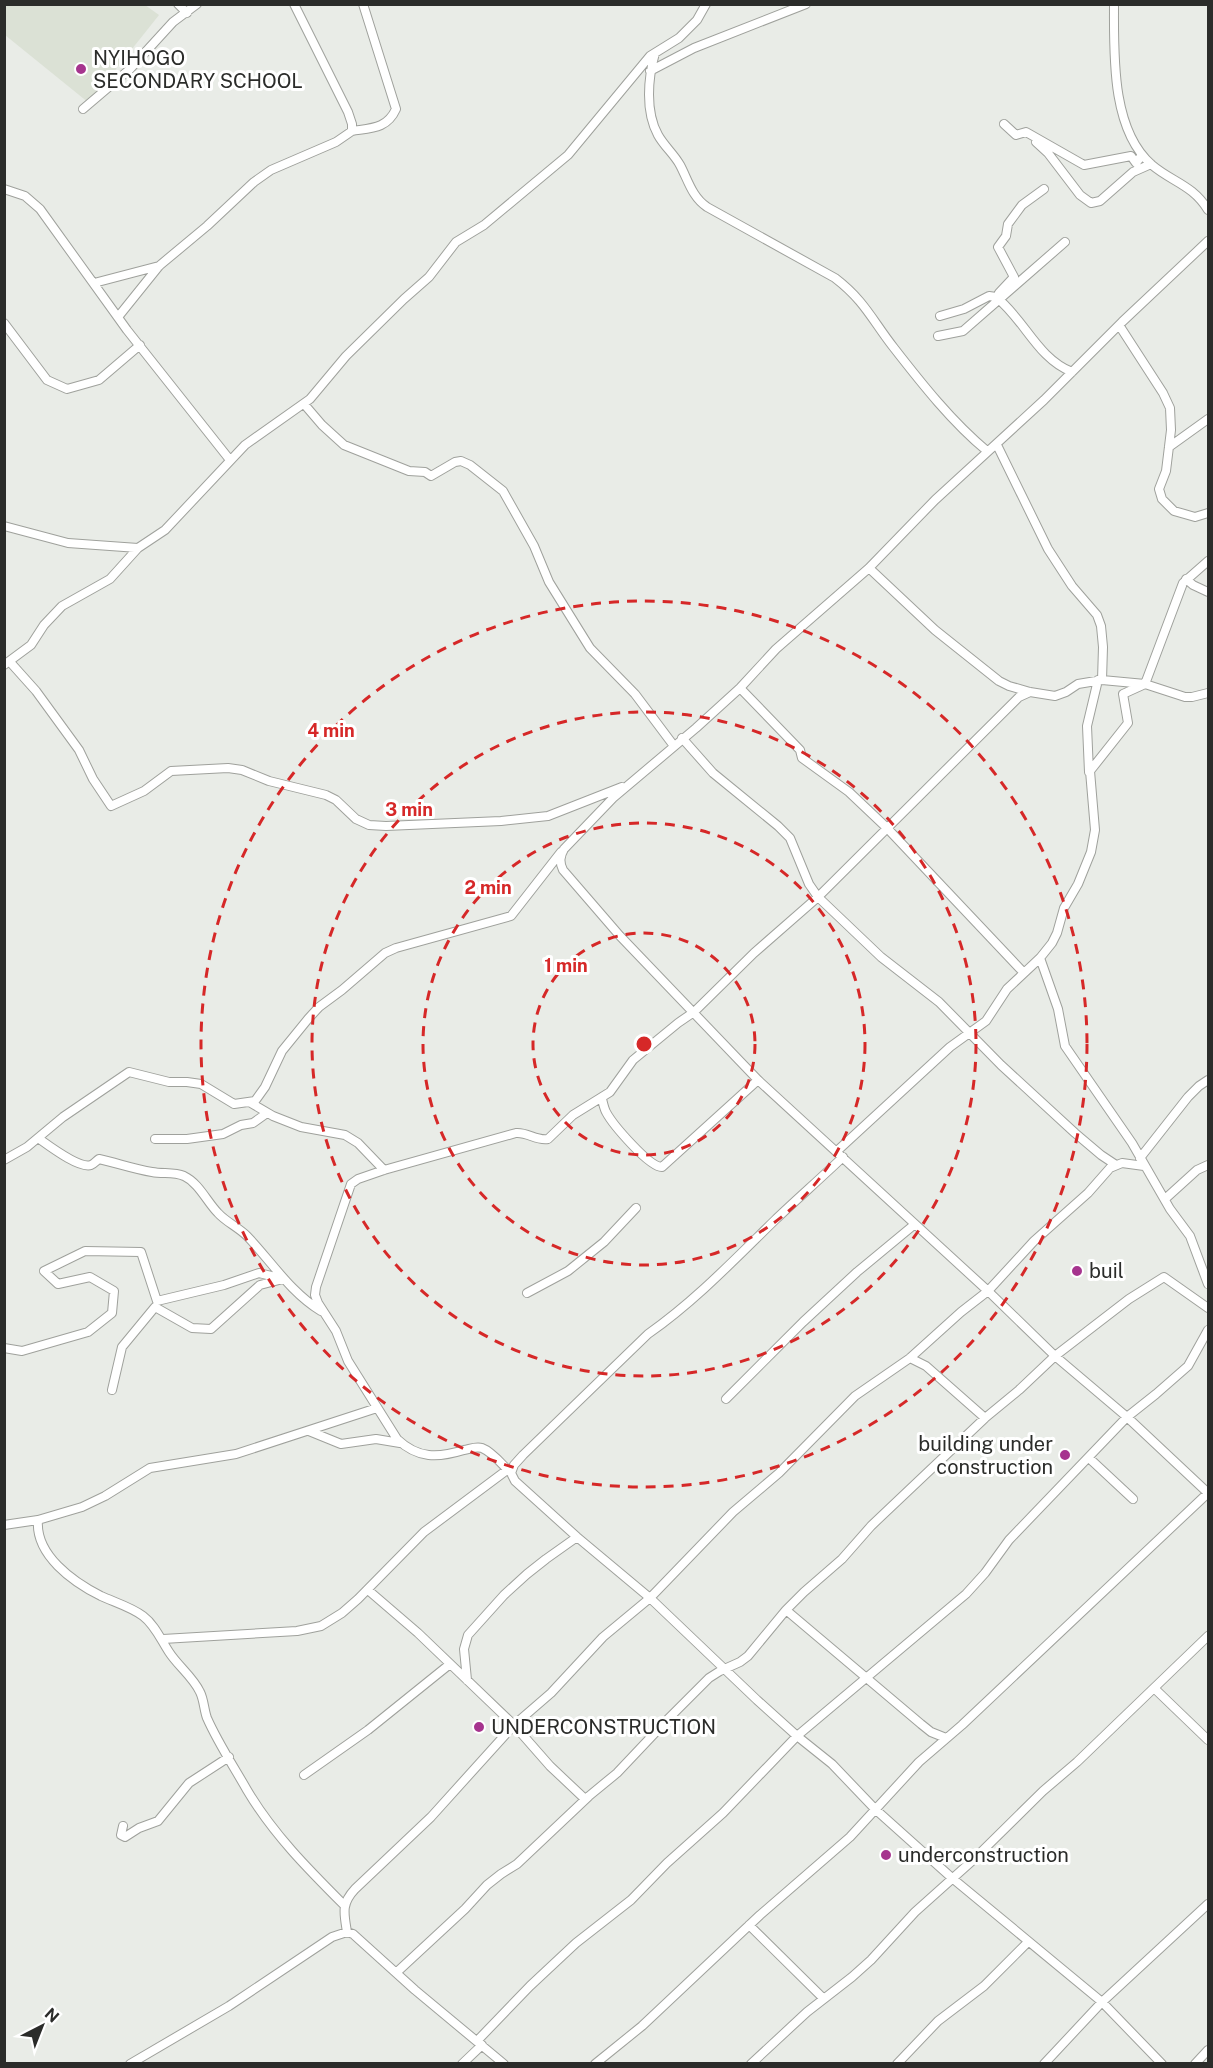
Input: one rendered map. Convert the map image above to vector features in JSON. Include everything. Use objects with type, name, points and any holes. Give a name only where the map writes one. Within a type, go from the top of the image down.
[{"type":"street","points":[[178,4],[187,13]]},
{"type":"street","points":[[83,110],[130,69],[173,22],[197,4]]},
{"type":"street","points":[[294,4],[348,111],[352,131]]},
{"type":"street","points":[[118,317],[159,266],[207,226],[254,182],[271,170],[336,142],[352,131],[382,126],[393,117],[396,109],[363,4]]},
{"type":"street","points":[[627,786],[548,816],[501,821],[386,826],[369,825],[356,819],[336,800],[326,795],[269,782],[236,769],[181,769],[171,771],[144,791],[111,806],[79,750],[36,691],[7,663],[31,645],[44,625],[62,606],[110,579],[138,548],[171,525],[245,445],[266,428],[304,404],[319,390],[346,356],[429,277],[456,242],[484,225],[568,155],[633,75],[655,52],[679,38],[697,20],[706,4]]},
{"type":"street","points":[[650,71],[694,48],[806,4]]},
{"type":"street","points":[[1114,4],[1120,109],[1126,126],[1142,155],[1151,164],[1190,188],[1209,210]]},
{"type":"street","points":[[655,52],[650,71],[651,118],[658,135],[678,162],[697,199],[707,207],[835,278],[849,289],[859,298],[893,347],[937,401],[987,451]]},
{"type":"street","points":[[1004,124],[1016,135],[1026,132],[1084,165],[1131,156],[1136,162],[1142,155]]},
{"type":"street","points":[[1036,142],[1048,153],[1080,195],[1091,203],[1100,201],[1133,172],[1151,164]]},
{"type":"street","points":[[4,189],[25,196],[40,209],[118,317],[231,460]]},
{"type":"street","points":[[998,298],[1014,277],[998,244],[1006,236],[1008,224],[1022,205],[1044,189]]},
{"type":"street","points":[[4,1160],[27,1147],[63,1117],[129,1072],[169,1082],[201,1084],[234,1104],[251,1103],[258,1098],[265,1087],[282,1051],[308,1019],[319,1007],[385,953],[511,916],[564,849],[627,786],[740,688],[776,649],[869,568],[935,500],[987,451],[997,445],[1119,325],[1209,241]]},
{"type":"street","points":[[938,336],[963,332],[998,298],[1065,242]]},
{"type":"street","points":[[94,283],[159,266]]},
{"type":"street","points":[[940,316],[964,309],[989,296],[998,298],[1052,362],[1072,372]]},
{"type":"street","points":[[4,324],[47,380],[67,389],[99,380],[140,345]]},
{"type":"street","points":[[1119,325],[1168,402],[1171,418],[1166,471],[1159,489],[1162,499],[1174,511],[1195,517],[1209,513]]},
{"type":"street","points":[[304,404],[335,438],[354,450],[409,471],[425,472],[431,476],[455,462],[465,462],[497,485],[508,498],[534,546],[549,582],[590,648],[642,702],[674,746]]},
{"type":"street","points":[[1169,447],[1209,419]]},
{"type":"street","points":[[163,1639],[297,1631],[321,1626],[342,1613],[368,1590],[424,1532],[509,1472],[523,1455],[639,1342],[727,1268],[950,1047],[986,1021],[1007,989],[1040,958],[1055,938],[1064,908],[1078,884],[1091,852],[1095,830],[1087,726],[1100,680],[1103,647],[1101,626],[1097,615],[1072,586],[1048,549],[997,445]]},
{"type":"street","points":[[4,526],[68,543],[138,548]]},
{"type":"street","points":[[1089,774],[1092,767],[1128,723],[1123,694],[1145,684],[1186,579],[1209,561]]},
{"type":"street","points":[[869,568],[898,597],[963,653],[1004,684],[1030,692],[1055,696],[1066,693],[1078,684],[1100,680],[1145,684],[1185,697],[1209,693]]},
{"type":"street","points":[[1186,579],[1209,592]]},
{"type":"street","points":[[740,688],[793,742],[800,750],[802,758],[849,792],[1024,973]]},
{"type":"street","points":[[400,1443],[359,1381],[336,1331],[318,1304],[315,1290],[354,1181],[384,1170],[516,1133],[525,1133],[537,1139],[546,1140],[573,1115],[602,1099],[616,1086],[633,1060],[694,1012],[754,953],[818,897],[1019,697],[1030,692]]},
{"type":"street","points":[[682,738],[714,773],[790,838],[809,884],[818,897],[881,957],[939,1002],[969,1034],[1075,1132],[1116,1165]]},
{"type":"street","points":[[564,849],[560,855],[563,870],[620,936],[758,1080],[988,1291],[1055,1356],[1127,1417],[1209,1493],[1074,1621],[919,1762],[837,1849],[749,1925],[642,2026],[595,2064]]},
{"type":"street","points":[[1040,958],[1058,1009],[1065,1046],[1132,1143],[1174,1215],[1190,1236],[1209,1284]]},
{"type":"street","points":[[602,1099],[605,1111],[631,1143],[659,1168],[758,1080]]},
{"type":"street","points":[[347,1932],[344,1905],[345,1900],[355,1888],[431,1817],[514,1725],[551,1693],[603,1637],[650,1598],[733,1512],[779,1473],[855,1396],[910,1358],[988,1291],[1034,1241],[1089,1193],[1104,1174],[1116,1165],[1142,1162],[1188,1097],[1209,1080]]},
{"type":"street","points":[[251,1103],[267,1113],[311,1130],[332,1131],[345,1135],[358,1143],[384,1170]]},
{"type":"street","points":[[155,1139],[187,1139],[223,1134],[241,1125],[253,1123],[267,1113]]},
{"type":"street","points":[[38,1138],[60,1154],[86,1165],[101,1159],[186,1177],[196,1185],[218,1214],[244,1233],[307,1302],[324,1313]]},
{"type":"street","points":[[1165,1199],[1197,1170],[1209,1165]]},
{"type":"street","points":[[527,1293],[568,1271],[604,1242],[636,1208]]},
{"type":"street","points":[[726,1399],[857,1272],[915,1224]]},
{"type":"street","points":[[4,1348],[22,1351],[87,1332],[112,1313],[114,1291],[90,1277],[58,1284],[44,1271],[86,1251],[141,1252],[157,1301],[224,1285],[259,1273],[284,1279]]},
{"type":"street","points":[[396,1972],[465,1909],[487,1885],[517,1864],[585,1799],[617,1773],[709,1678],[748,1656],[786,1610],[842,1559],[871,1526],[985,1418],[1055,1356],[1130,1299],[1164,1277],[1209,1308]]},
{"type":"street","points":[[112,1390],[122,1347],[155,1307],[192,1328],[211,1329],[260,1285],[284,1279]]},
{"type":"street","points":[[462,2064],[530,1986],[576,1943],[632,1900],[797,1737],[966,1594],[1009,1540],[1127,1417],[1188,1366],[1209,1329]]},
{"type":"street","points":[[910,1358],[926,1366],[985,1418]]},
{"type":"street","points":[[4,1525],[38,1520],[70,1511],[97,1500],[150,1468],[236,1454],[377,1408]]},
{"type":"street","points":[[309,1431],[341,1444],[376,1438],[400,1443],[419,1453],[431,1456],[445,1456],[479,1447],[487,1451],[515,1481],[650,1598],[797,1737],[832,1764],[875,1809],[952,1878],[1102,2002],[1162,2064]]},
{"type":"street","points":[[1089,1458],[1133,1499]]},
{"type":"street","points":[[38,1520],[40,1540],[46,1551],[64,1571],[87,1588],[142,1615],[163,1639],[169,1651],[200,1692],[208,1720],[248,1792],[270,1825],[295,1855],[344,1905]]},
{"type":"street","points":[[467,1680],[464,1649],[468,1635],[504,1595],[527,1574],[577,1537]]},
{"type":"street","points":[[368,1590],[514,1725],[550,1766],[585,1799]]},
{"type":"street","points":[[786,1610],[931,1732],[946,1738]]},
{"type":"street","points":[[751,2064],[786,2031],[872,1960],[915,1912],[972,1861],[1042,1791],[1077,1762],[1209,1636]]},
{"type":"street","points":[[304,1775],[370,1729],[450,1664]]},
{"type":"street","points":[[1155,1689],[1209,1740]]},
{"type":"street","points":[[123,1826],[121,1835],[125,1837],[139,1828],[158,1821],[189,1783],[229,1757]]},
{"type":"street","points":[[1044,2064],[1102,2002],[1209,1904]]},
{"type":"street","points":[[749,1925],[824,1999]]},
{"type":"street","points":[[130,2064],[229,2006],[332,1937],[347,1932],[353,1934],[415,1990],[504,2064]]},
{"type":"street","points":[[897,2064],[938,2021],[984,1986],[1027,1942]]},
{"type":"street","points":[[1195,2064],[1209,2050]]},
{"type":"shaded area","name":"NYIHOGO SECONDARY SCHOOL","points":[[4,5],[145,5],[159,15],[89,103],[5,35]]},
{"type":"place","name":"NYIHOGO SECONDARY SCHOOL","points":[[81,69]]},
{"type":"place","name":"buil","points":[[1077,1271]]},
{"type":"place","name":"building under construction","points":[[1065,1455]]},
{"type":"place","name":"UNDERCONSTRUCTION","points":[[479,1727]]},
{"type":"place","name":"underconstruction","points":[[886,1855]]}]
